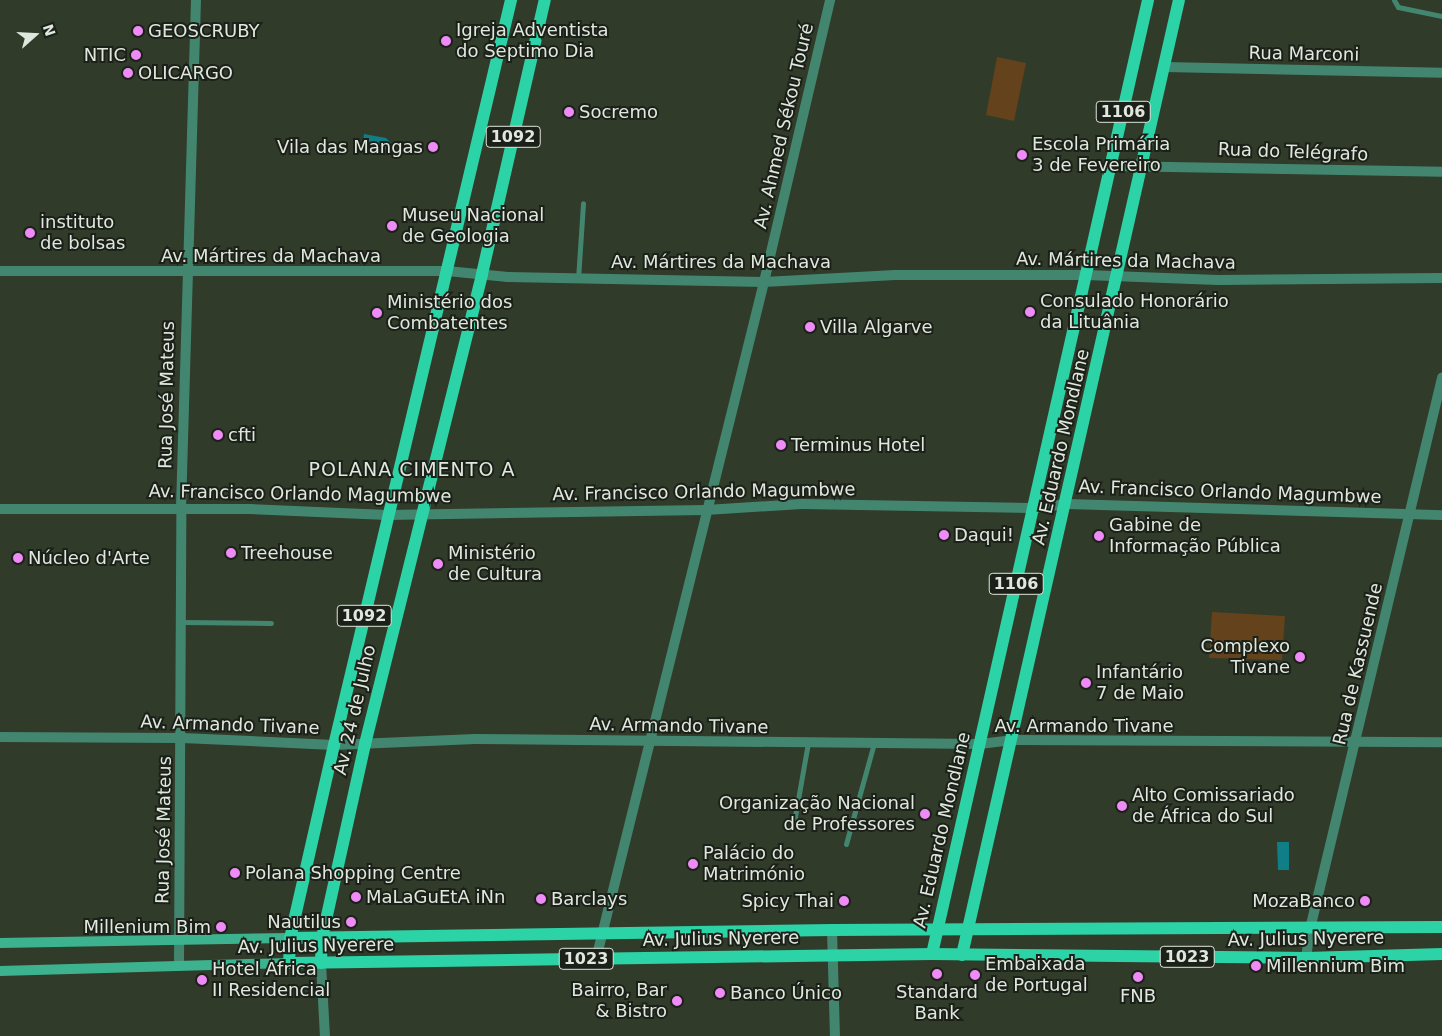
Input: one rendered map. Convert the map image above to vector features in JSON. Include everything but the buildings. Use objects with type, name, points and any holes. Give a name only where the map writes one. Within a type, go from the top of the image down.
[{"type":"main road","name":"Av. 24 de Julho","points":[[289,962],[290,938],[334,744],[511,0]]},
{"type":"main road","name":"Av. 24 de Julho","points":[[321,963],[322,938],[365,744],[420,514],[482,274],[544,0]]},
{"type":"main road","name":"1106","points":[[1111,166],[1148,0]]},
{"type":"main road","name":"Av. Eduardo Mondlane","points":[[962,955],[966,930],[1067,504],[1179,0]]},
{"type":"main road","name":"Av. Eduardo Mondlane","points":[[932,954],[1111,166]]},
{"type":"main road","name":"Av. Julius Nyerere","points":[[0,943],[602,932],[1442,927]]},
{"type":"main road","name":"Av. Julius Nyerere","points":[[0,971],[289,962],[833,955],[932,954],[1306,958],[1442,954]]},
{"type":"street","name":"Rua José Mateus","points":[[179,966],[182,738],[181,508],[186,273],[196,0]]},
{"type":"street","name":"Av. Ahmed Sékou Touré","points":[[596,959],[764,282],[830,0]]},
{"type":"street","name":"Rua Marconi","points":[[1165,67],[1442,73]]},
{"type":"street","name":"Rua do Telégrafo","points":[[1111,166],[1144,164],[1442,172]]},
{"type":"street","name":"Av. Mártires da Machava","points":[[0,271],[186,273],[447,271],[578,278],[764,282],[894,275],[1086,274],[1218,280],[1442,278]]},
{"type":"street","name":"Rua de Kassuende","points":[[1306,958],[1310,929],[1358,739],[1442,378]]},
{"type":"street","name":"Av. Francisco Orlando Magumbwe","points":[[0,509],[181,508],[387,515],[706,510],[802,504],[1034,508],[1067,504],[1442,515]]},
{"type":"street","name":"Av. Armando Tivane","points":[[0,737],[182,738],[334,744],[475,739],[980,744],[1012,740],[1110,742],[1358,739],[1442,742]]},
{"type":"street","points":[[832,930],[835,1036]]},
{"type":"street","points":[[321,963],[325,1036]]},
{"type":"lane","points":[[1394,0],[1398,8],[1442,16]]},
{"type":"lane","points":[[578,278],[583,203]]},
{"type":"lane","points":[[181,622],[271,623]]},
{"type":"lane","points":[[794,822],[808,743]]},
{"type":"lane","points":[[846,844],[874,743]]},
{"type":"shaded area","points":[[997,57],[1026,63],[1014,121],[986,115]]},
{"type":"shaded area","points":[[1212,612],[1285,616],[1282,660],[1209,658]]},
{"type":"water","points":[[364,134],[386,138],[391,143],[390,150],[362,147]]},
{"type":"water","points":[[1277,842],[1289,842],[1289,870],[1278,870]]},
{"type":"place","name":"GEOSCRUBY","points":[[138,31]]},
{"type":"place","name":"Igreja Adventista do Septimo Dia","points":[[446,41]]},
{"type":"place","name":"NTIC","points":[[136,55]]},
{"type":"place","name":"OLICARGO","points":[[128,73]]},
{"type":"place","name":"Socremo","points":[[569,112]]},
{"type":"place","name":"Vila das Mangas","points":[[433,147]]},
{"type":"place","name":"Escola Primária 3 de Fevereiro","points":[[1022,155]]},
{"type":"place","name":"Museu Nacional de Geologia","points":[[392,226]]},
{"type":"place","name":"instituto de bolsas","points":[[30,233]]},
{"type":"place","name":"Consulado Honorário da Lituânia","points":[[1030,312]]},
{"type":"place","name":"Ministério dos Combatentes","points":[[377,313]]},
{"type":"place","name":"Villa Algarve","points":[[810,327]]},
{"type":"place","name":"cfti","points":[[218,435]]},
{"type":"place","name":"Terminus Hotel","points":[[781,445]]},
{"type":"place","name":"Daqui!","points":[[944,535]]},
{"type":"place","name":"Gabine de Informação Pública","points":[[1099,536]]},
{"type":"place","name":"Treehouse","points":[[231,553]]},
{"type":"place","name":"Núcleo d'Arte","points":[[18,558]]},
{"type":"place","name":"Ministério de Cultura","points":[[438,564]]},
{"type":"place","name":"Complexo Tivane","points":[[1300,657]]},
{"type":"place","name":"Infantário 7 de Maio","points":[[1086,683]]},
{"type":"place","name":"Alto Comissariado de África do Sul","points":[[1122,806]]},
{"type":"place","name":"Organização Nacional de Professores","points":[[925,814]]},
{"type":"place","name":"Palácio do Matrimónio","points":[[693,864]]},
{"type":"place","name":"Polana Shopping Centre","points":[[235,873]]},
{"type":"place","name":"MaLaGuEtA iNn","points":[[356,897]]},
{"type":"place","name":"Barclays","points":[[541,899]]},
{"type":"place","name":"Spicy Thai","points":[[844,901]]},
{"type":"place","name":"MozaBanco","points":[[1365,901]]},
{"type":"place","name":"Nautilus","points":[[351,922]]},
{"type":"place","name":"Millenium Bim","points":[[221,927]]},
{"type":"place","name":"Millennium Bim","points":[[1256,966]]},
{"type":"place","name":"Standard Bank","points":[[937,974]]},
{"type":"place","name":"Embaixada de Portugal","points":[[975,975]]},
{"type":"place","name":"FNB","points":[[1138,977]]},
{"type":"place","name":"Hotel Africa II Residencial","points":[[202,980]]},
{"type":"place","name":"Banco Único","points":[[720,993]]},
{"type":"place","name":"Bairro, Bar & Bistro","points":[[677,1001]]},
{"type":"district","name":"POLANA CIMENTO A","points":[[412,470]]}]
